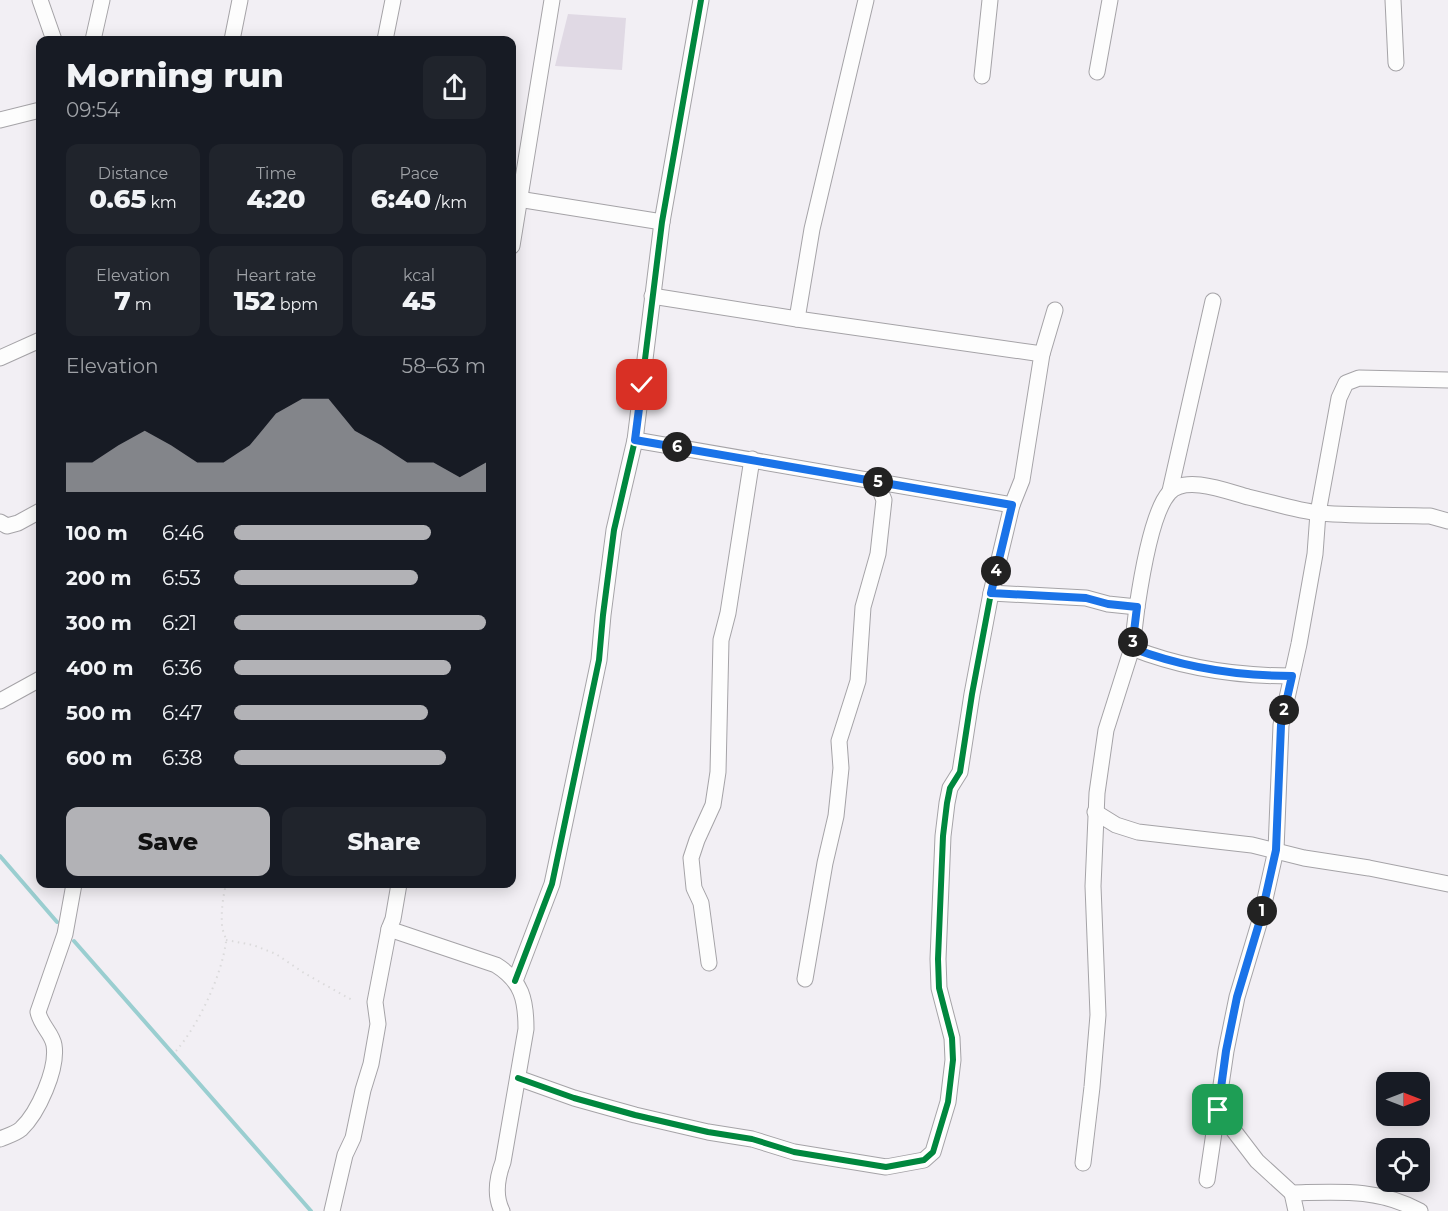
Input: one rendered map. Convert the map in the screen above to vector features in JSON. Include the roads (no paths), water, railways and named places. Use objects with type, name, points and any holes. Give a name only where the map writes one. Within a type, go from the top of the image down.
[{"type":"street","points":[[40,0],[53,36]]},
{"type":"street","points":[[94,36],[102,0]]},
{"type":"street","points":[[233,36],[240,0]]},
{"type":"street","points":[[386,36],[393,0]]},
{"type":"street","points":[[552,0],[516,198],[662,222]]},
{"type":"street","points":[[515,981],[552,884],[599,660],[614,530],[635,440],[662,222],[701,0]]},
{"type":"street","points":[[797,319],[812,229],[866,0]]},
{"type":"street","points":[[982,76],[990,0]]},
{"type":"street","points":[[1097,72],[1110,0]]},
{"type":"street","points":[[1393,0],[1395,63]]},
{"type":"street","points":[[0,120],[36,111]]},
{"type":"street","points":[[652,296],[1042,354]]},
{"type":"street","points":[[1083,1162],[1098,1015],[1093,886],[1095,812],[1106,730],[1132,648],[1141,577],[1156,518],[1170,491],[1214,301]]},
{"type":"street","points":[[518,1078],[574,1098],[635,1115],[708,1132],[752,1139],[794,1152],[886,1167],[924,1160],[933,1152],[948,1102],[953,1060],[952,1038],[938,978],[943,836],[950,788],[960,772],[991,593],[1012,505],[1022,480],[1042,354],[1055,310]]},
{"type":"street","points":[[0,358],[36,342]]},
{"type":"street","points":[[1207,1180],[1226,1051],[1237,997],[1261,917],[1276,850],[1281,725],[1315,554],[1318,513],[1339,398],[1346,383],[1359,378],[1448,380]]},
{"type":"street","points":[[635,440],[1012,505]]},
{"type":"street","points":[[709,963],[701,903],[693,888],[692,858],[697,840],[713,805],[718,772],[721,640],[728,614],[752,459]]},
{"type":"street","points":[[805,979],[825,863],[836,816],[841,768],[839,741],[858,681],[863,607],[878,554],[884,500],[876,481]]},
{"type":"street","points":[[1170,491],[1186,485],[1221,487],[1245,496],[1318,513],[1430,516],[1448,521]]},
{"type":"street","points":[[2,526],[18,523],[36,513]]},
{"type":"street","points":[[991,593],[1086,598],[1108,604],[1137,607]]},
{"type":"street","points":[[1132,648],[1158,657],[1218,671],[1263,676],[1292,676]]},
{"type":"street","points":[[0,700],[36,681]]},
{"type":"street","points":[[1095,812],[1116,825],[1138,832],[1252,845],[1304,858],[1448,884]]},
{"type":"street","points":[[0,1139],[19,1131],[33,1115],[43,1098],[53,1064],[54,1045],[40,1023],[38,1012],[65,933],[73,888]]},
{"type":"street","points":[[332,1211],[371,1064],[378,1024],[375,1002],[398,888]]},
{"type":"street","points":[[389,929],[496,965],[510,974],[520,988],[526,1009],[526,1029],[503,1162],[497,1177],[497,1193],[502,1211]]},
{"type":"street","points":[[1218,1110],[1257,1161],[1292,1193],[1296,1211]]},
{"type":"street","points":[[1292,1193],[1364,1192],[1411,1206],[1420,1211]]},
{"type":"waterway","points":[[0,856],[57,922]]},
{"type":"waterway","points":[[74,941],[311,1211]]}]
